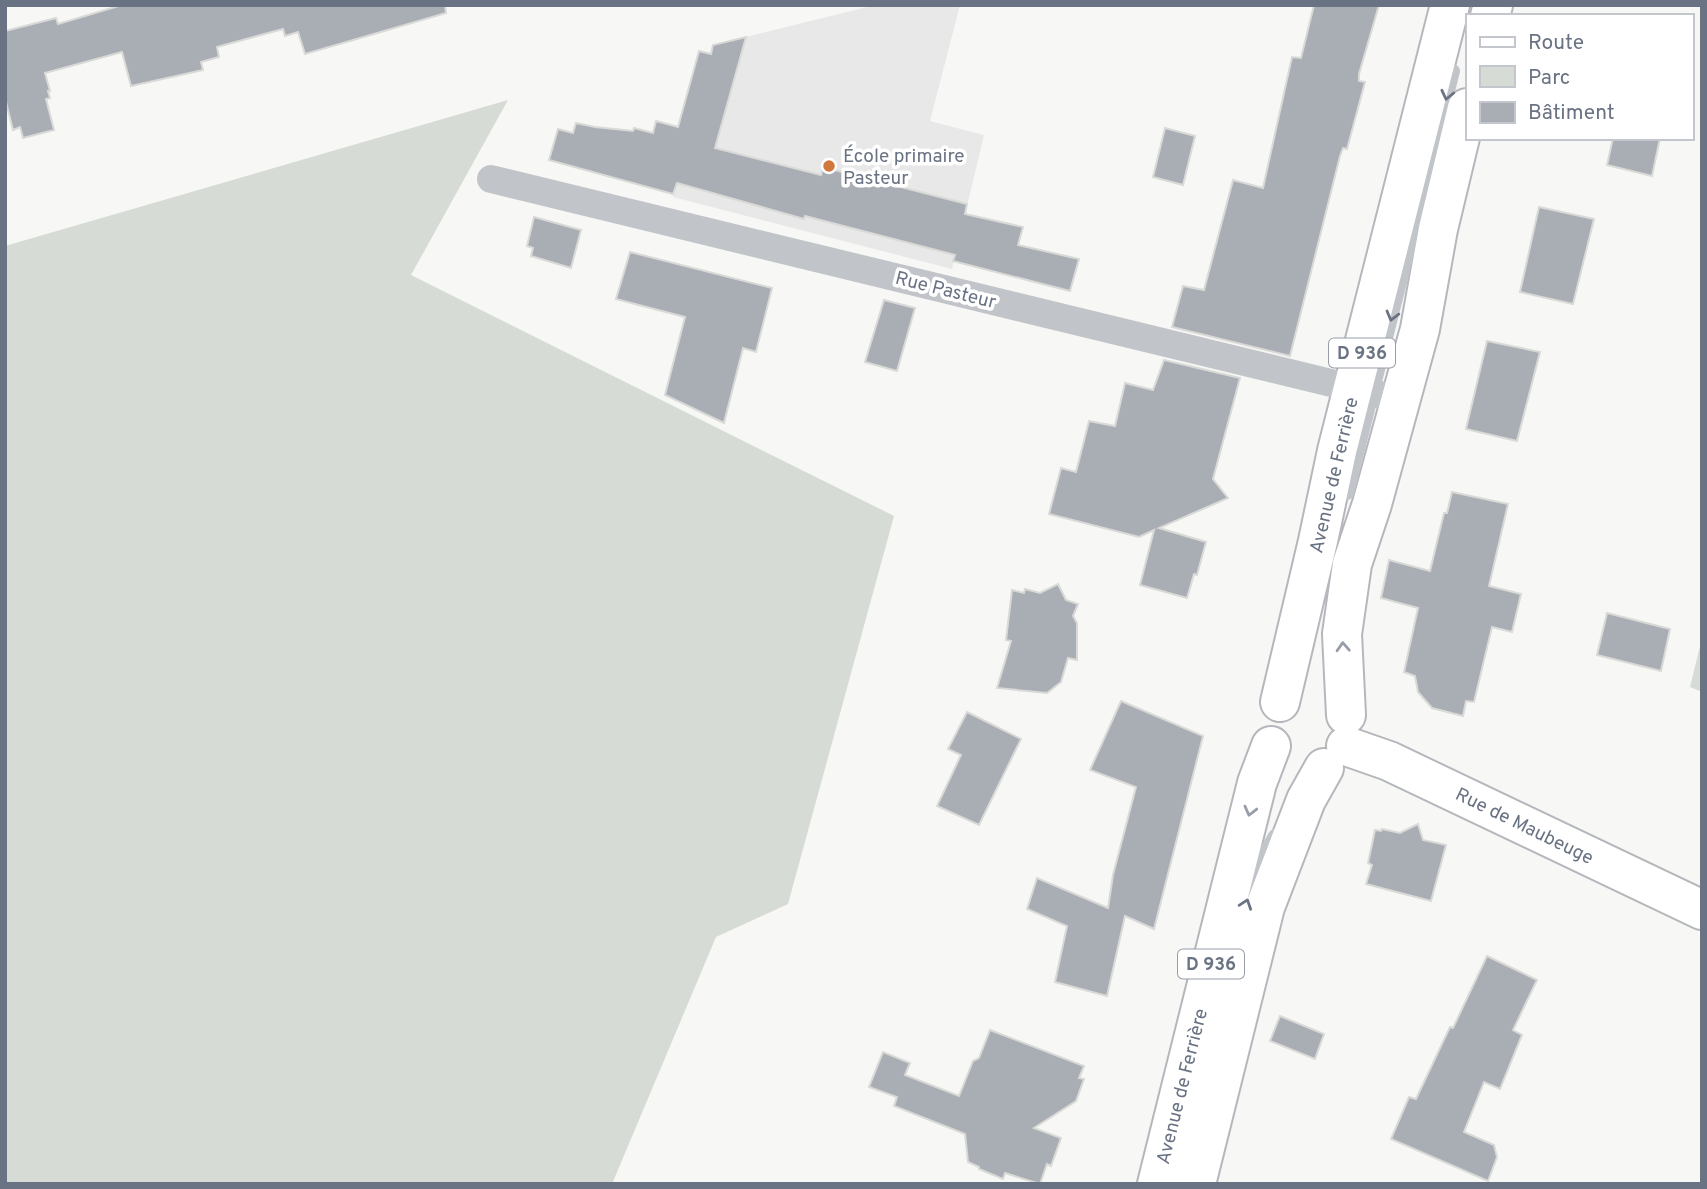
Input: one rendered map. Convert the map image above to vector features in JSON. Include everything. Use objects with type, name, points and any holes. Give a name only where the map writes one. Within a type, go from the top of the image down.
[{"type":"main road","name":"Avenue de Ferrière","points":[[1157,1184],[1257,782],[1271,746],[1269,723],[1273,711],[1292,688],[1375,394],[1450,5]]},
{"type":"main road","name":"Avenue de Ferrière","points":[[1196,1184],[1265,907],[1330,757],[1352,564],[1372,504],[1375,394],[1420,329],[1438,229],[1466,112]]},
{"type":"main road","points":[[1271,746],[1287,765],[1299,770],[1311,771],[1330,757],[1340,704],[1318,691],[1292,688]]},
{"type":"main road","name":"Rue de Maubeuge","points":[[1330,757],[1389,761],[1702,910]]},
{"type":"street","name":"Rue Pasteur","points":[[491,178],[1375,394]]},
{"type":"lane","points":[[1345,503],[1375,394],[1456,57]]},
{"type":"lane","points":[[1309,643],[1316,617]]},
{"type":"lane","points":[[1238,930],[1261,860],[1284,821],[1330,757]]},
{"type":"shaded area","name":"École primaire Pasteur","points":[[875,5],[960,5],[930,121],[984,135],[952,269],[673,197],[713,45]]},
{"type":"green space","points":[[508,100],[411,275],[894,516],[788,904],[716,937],[612,1184],[5,1184],[5,246]]},
{"type":"green space","points":[[1702,638],[1702,692],[1690,687]]},
{"type":"building","points":[[122,5],[445,5],[446,13],[305,54],[298,32],[285,36],[283,29],[217,47],[219,57],[201,62],[203,70],[131,86],[122,52],[45,73],[50,91],[50,98],[46,99],[54,130],[23,138],[20,127],[13,130],[5,98],[5,31],[56,18],[58,24]]},
{"type":"building","points":[[1314,5],[1379,5],[1359,74],[1359,81],[1365,82],[1347,149],[1343,148],[1340,156],[1290,356],[1172,327],[1183,286],[1204,290],[1233,180],[1263,188],[1292,57],[1301,58]]},
{"type":"building","points":[[746,37],[715,148],[821,175],[823,167],[967,204],[965,214],[1023,227],[1018,245],[1079,259],[1070,291],[953,261],[955,255],[805,216],[804,219],[677,183],[673,194],[549,160],[558,129],[573,133],[576,123],[633,131],[634,128],[653,133],[656,121],[678,127],[699,51],[711,54],[713,45]]},
{"type":"building","points":[[1165,128],[1195,136],[1183,185],[1153,177]]},
{"type":"building","points":[[1613,140],[1660,140],[1652,176],[1607,165]]},
{"type":"building","points":[[1539,207],[1594,219],[1573,304],[1520,292]]},
{"type":"building","points":[[534,217],[581,230],[571,268],[531,256],[533,248],[527,246]]},
{"type":"building","points":[[630,252],[772,288],[756,352],[743,348],[724,423],[665,395],[685,317],[616,299]]},
{"type":"building","points":[[884,300],[915,308],[897,371],[865,362]]},
{"type":"building","points":[[1487,341],[1540,352],[1517,441],[1466,429]]},
{"type":"building","points":[[1164,360],[1240,378],[1213,479],[1228,498],[1159,528],[1206,542],[1187,598],[1140,585],[1154,530],[1139,537],[1049,514],[1061,468],[1076,472],[1089,421],[1115,426],[1125,383],[1153,390]]},
{"type":"building","points":[[1452,492],[1508,504],[1489,586],[1521,594],[1512,632],[1492,627],[1474,702],[1466,701],[1463,716],[1432,708],[1418,692],[1415,676],[1404,672],[1418,608],[1381,598],[1389,560],[1430,571]]},
{"type":"building","points":[[1058,584],[1066,600],[1078,604],[1073,616],[1077,623],[1077,660],[1068,658],[1061,682],[1047,693],[997,688],[1011,641],[1006,640],[1012,590],[1024,593],[1025,589],[1040,593]]},
{"type":"building","points":[[1607,613],[1670,629],[1661,671],[1597,655]]},
{"type":"building","points":[[1121,701],[1203,736],[1154,929],[1125,916],[1107,996],[1055,982],[1067,926],[1027,909],[1037,878],[1108,908],[1113,875],[1136,787],[1090,770]]},
{"type":"building","points":[[967,712],[1021,739],[979,825],[937,806],[961,755],[948,749]]},
{"type":"building","points":[[1418,824],[1423,840],[1446,845],[1431,901],[1366,884],[1372,865],[1368,863],[1375,830],[1400,833]]},
{"type":"building","points":[[1487,956],[1537,980],[1513,1030],[1522,1035],[1500,1089],[1484,1082],[1464,1132],[1494,1145],[1497,1157],[1488,1181],[1391,1139],[1409,1097],[1416,1099]]},
{"type":"building","points":[[1280,1016],[1324,1034],[1315,1059],[1270,1041]]},
{"type":"building","points":[[990,1030],[1084,1066],[1079,1078],[1084,1079],[1076,1101],[1034,1128],[1061,1138],[1051,1166],[1047,1164],[1040,1184],[1005,1173],[1003,1179],[979,1169],[968,1162],[965,1134],[894,1106],[897,1097],[869,1087],[883,1052],[910,1063],[905,1075],[959,1096],[973,1061],[979,1058]]},
{"type":"place","name":"École primaire Pasteur","points":[[829,166]]}]
